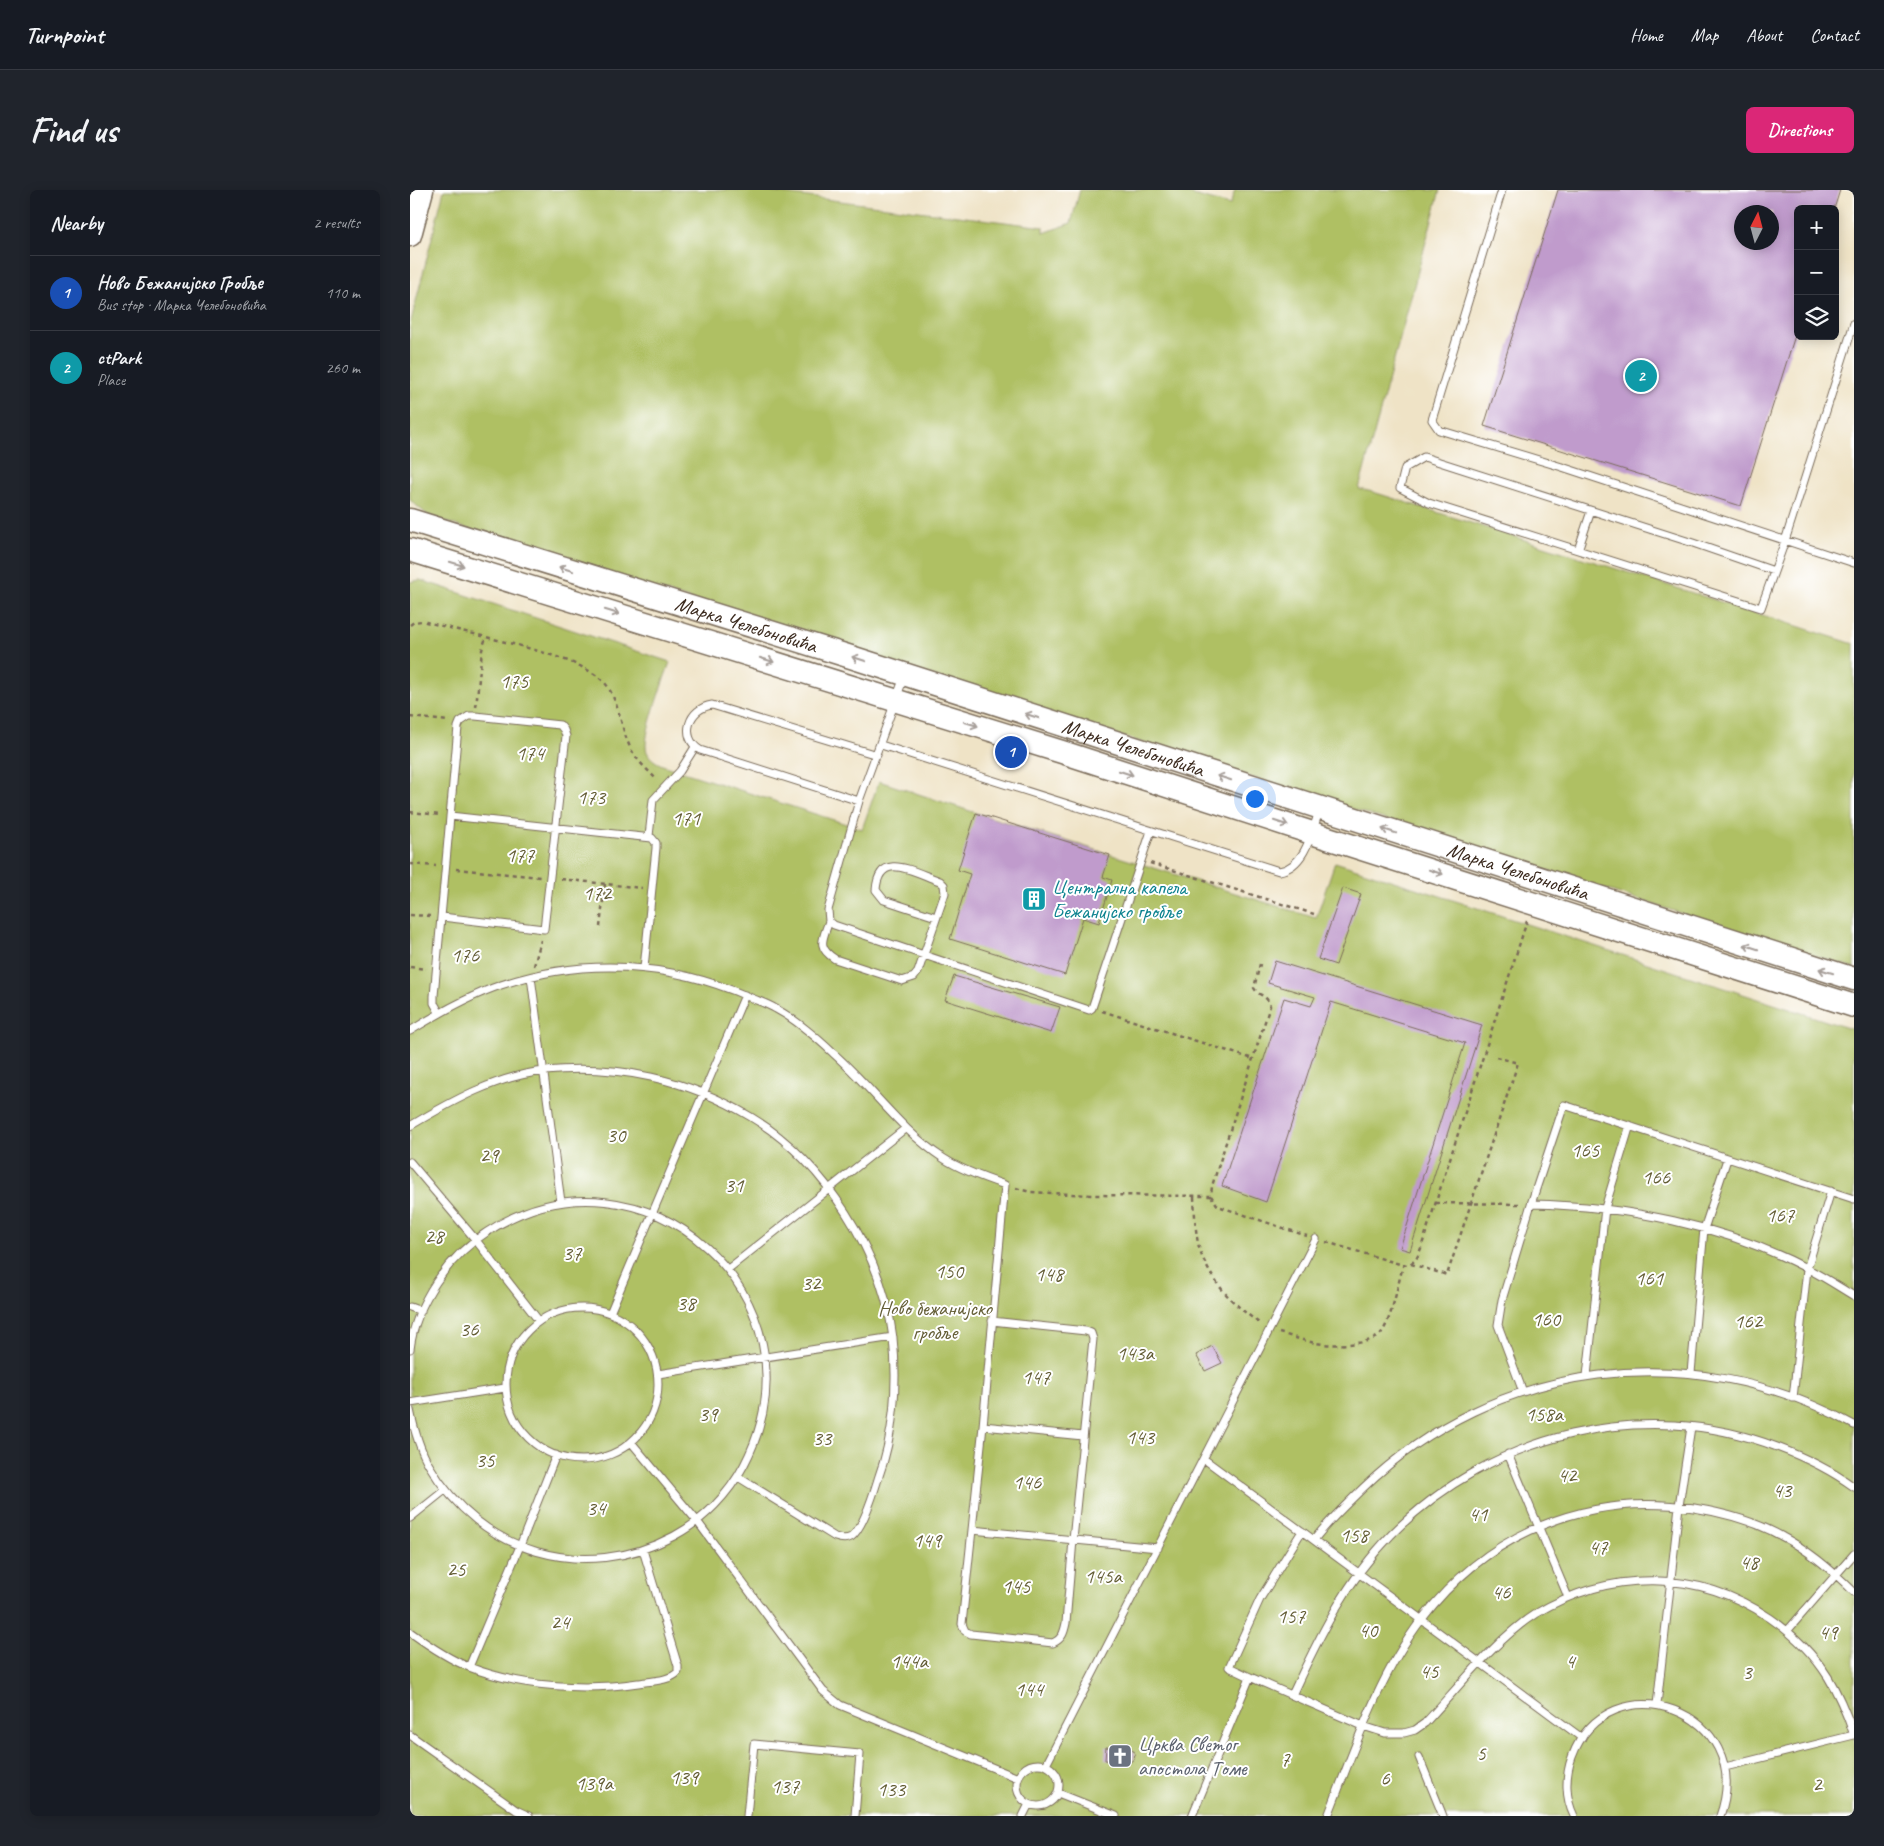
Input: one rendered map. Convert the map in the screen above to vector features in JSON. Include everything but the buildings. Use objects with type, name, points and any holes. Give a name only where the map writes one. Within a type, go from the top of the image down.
[{"type":"main road","points":[[410,235],[422,190]]},
{"type":"main road","name":"Марка Челебоновића","points":[[415,520],[1854,979]]},
{"type":"main road","name":"Марка Челебоновића","points":[[410,550],[1062,752],[1312,834],[1854,1006]]},
{"type":"main road","points":[[1790,985],[1798,962]]},
{"type":"lane","points":[[1502,190],[1432,420],[1439,430],[1562,467],[1854,563]]},
{"type":"lane","points":[[1774,571],[1591,510],[1424,458],[1405,468],[1400,488],[1430,503],[1761,608],[1785,541],[1854,323]]},
{"type":"lane","points":[[1578,550],[1591,510]]},
{"type":"lane","points":[[905,675],[859,801],[828,910],[830,921],[822,942],[823,948],[835,959],[902,981],[914,977],[918,972],[945,893],[944,885],[940,881],[893,866],[886,867],[880,872],[876,890],[878,895],[884,900],[936,918]]},
{"type":"lane","points":[[859,801],[700,750],[688,735],[690,721],[698,710],[704,706],[712,705],[877,755]]},
{"type":"lane","points":[[440,1012],[434,1003],[460,722],[469,716],[475,716],[555,723],[563,727],[566,736],[544,929],[442,917]]},
{"type":"lane","points":[[881,745],[1279,871],[1292,867],[1297,861],[1312,834],[1320,808]]},
{"type":"lane","points":[[648,836],[653,800],[680,771],[695,746]]},
{"type":"lane","points":[[450,816],[648,836],[656,843],[644,968]]},
{"type":"lane","points":[[830,921],[834,925],[1089,1010],[1092,1008],[1151,832]]},
{"type":"lane","points":[[410,1031],[440,1012],[501,985],[531,977],[572,969],[609,967],[644,968],[677,973],[722,985],[776,1009],[832,1052],[861,1078],[906,1128],[943,1158],[968,1171],[1005,1185],[992,1321],[983,1426],[962,1617],[965,1631],[971,1634],[1053,1643],[1060,1640],[1066,1624],[1093,1339],[1091,1334],[1086,1331],[992,1321]]},
{"type":"lane","points":[[531,977],[561,1202]]},
{"type":"lane","points":[[610,1313],[745,995]]},
{"type":"lane","points":[[410,1126],[467,1094],[504,1081],[543,1071],[631,1072],[668,1080],[704,1092],[752,1118],[778,1136],[805,1160],[828,1188],[865,1247],[887,1308],[892,1337],[894,1386],[886,1449],[872,1496],[854,1534],[845,1539],[835,1537],[738,1477]]},
{"type":"lane","points":[[1523,1392],[1498,1325],[1502,1300],[1564,1105],[1854,1199]]},
{"type":"lane","points":[[1587,1376],[1605,1208],[1630,1126]]},
{"type":"lane","points":[[728,1269],[906,1128]]},
{"type":"lane","points":[[1691,1374],[1704,1229],[1727,1159]]},
{"type":"lane","points":[[410,1162],[475,1239],[539,1320]]},
{"type":"lane","points":[[1793,1398],[1807,1269],[1831,1191]]},
{"type":"lane","points":[[410,1349],[421,1311],[439,1278],[453,1260],[475,1239],[501,1222],[530,1210],[561,1202],[608,1202],[631,1206],[653,1213],[681,1227],[706,1246],[728,1269],[746,1296],[758,1326],[765,1357],[766,1388],[762,1419],[752,1449],[738,1477],[720,1500],[698,1521],[662,1542],[642,1550],[590,1559],[554,1556],[520,1546],[492,1532],[467,1513],[445,1490],[428,1463],[415,1434],[410,1410]]},
{"type":"lane","points":[[1531,1204],[1605,1208],[1653,1216],[1704,1229],[1756,1246],[1807,1269],[1854,1296]]},
{"type":"lane","points":[[1046,1765],[1316,1239]]},
{"type":"lane","points":[[410,1307],[421,1311]]},
{"type":"lane","points":[[581,1307],[610,1313],[625,1320],[642,1337],[654,1358],[658,1374],[656,1405],[650,1419],[641,1432],[620,1450],[595,1459],[575,1459],[556,1455],[540,1447],[526,1436],[521,1429],[509,1406],[506,1388],[508,1365],[517,1343],[539,1320],[566,1309],[581,1307]]},
{"type":"lane","points":[[658,1374],[892,1337]]},
{"type":"lane","points":[[1314,1540],[1328,1522],[1370,1482],[1409,1450],[1455,1421],[1494,1402],[1523,1392],[1587,1376],[1629,1371],[1691,1374],[1744,1382],[1793,1398],[1838,1416],[1854,1425]]},
{"type":"lane","points":[[410,1403],[506,1388]]},
{"type":"lane","points":[[1292,1695],[1323,1631],[1358,1573],[1390,1536],[1438,1494],[1482,1467],[1508,1454],[1554,1438],[1600,1429],[1648,1425],[1691,1427],[1737,1434],[1760,1441],[1797,1455],[1854,1487]]},
{"type":"lane","points":[[983,1426],[1083,1436]]},
{"type":"lane","points":[[1657,1705],[1679,1506],[1691,1427]]},
{"type":"lane","points":[[630,1442],[698,1521],[823,1691],[831,1698],[840,1705],[1018,1778]]},
{"type":"lane","points":[[1508,1454],[1568,1597]]},
{"type":"lane","points":[[469,1667],[556,1455]]},
{"type":"lane","points":[[1204,1459],[1582,1738]]},
{"type":"lane","points":[[410,1518],[445,1490]]},
{"type":"lane","points":[[1328,1816],[1363,1726],[1403,1646],[1421,1620],[1471,1567],[1509,1541],[1538,1526],[1588,1510],[1642,1504],[1679,1506],[1722,1513],[1764,1527],[1803,1548],[1854,1592]]},
{"type":"lane","points":[[972,1530],[1158,1548]]},
{"type":"lane","points":[[1302,1531],[1260,1600],[1229,1667],[1363,1726],[1392,1734],[1415,1730],[1425,1723],[1506,1637],[1534,1615],[1568,1597],[1600,1586],[1636,1580],[1672,1581],[1712,1589],[1750,1604],[1788,1630],[1808,1650],[1828,1676],[1843,1705],[1854,1736],[1725,1767]]},
{"type":"lane","points":[[410,1632],[434,1648],[469,1667],[507,1677],[558,1686],[626,1685],[675,1675],[678,1672],[678,1663],[642,1550]]},
{"type":"lane","points":[[1788,1630],[1854,1554]]},
{"type":"lane","points":[[1192,1816],[1250,1677]]},
{"type":"lane","points":[[1574,1816],[1568,1798],[1567,1774],[1574,1750],[1595,1723],[1613,1712],[1635,1705],[1657,1705],[1680,1712],[1701,1725],[1716,1744],[1725,1767],[1727,1783],[1725,1800],[1720,1816]]},
{"type":"lane","points":[[410,1735],[516,1810],[528,1816]]},
{"type":"lane","points":[[747,1816],[754,1744],[860,1754],[855,1816]]},
{"type":"lane","points":[[1419,1757],[1443,1816]]},
{"type":"lane","points":[[1036,1764],[1046,1765],[1058,1776],[1060,1788],[1058,1793],[1046,1805],[1040,1807],[1029,1804],[1018,1793],[1018,1778],[1027,1767],[1036,1764]]},
{"type":"lane","points":[[1058,1793],[1116,1816]]},
{"type":"lane","points":[[1023,1816],[1029,1804]]},
{"type":"path","points":[[410,625],[414,622],[422,621],[520,646],[575,664],[601,680],[607,685],[612,695],[633,754],[665,788]]},
{"type":"path","points":[[475,716],[482,650],[486,637]]},
{"type":"path","points":[[410,717],[460,722]]},
{"type":"path","points":[[410,812],[450,816]]},
{"type":"path","points":[[1142,860],[1314,914]]},
{"type":"path","points":[[410,864],[652,889]]},
{"type":"path","points":[[600,928],[605,884]]},
{"type":"path","points":[[410,915],[442,917]]},
{"type":"path","points":[[1411,1264],[1415,1262],[1421,1248],[1527,919]]},
{"type":"path","points":[[531,977],[544,929]]},
{"type":"path","points":[[1260,964],[1254,988],[1256,992],[1265,996],[1270,1006],[1212,1186],[1211,1196],[1218,1206],[1316,1239],[1403,1265],[1411,1264],[1447,1275],[1518,1063],[1496,1057]]},
{"type":"path","points":[[410,967],[437,970]]},
{"type":"path","points":[[1092,1008],[1253,1059]]},
{"type":"path","points":[[1005,1185],[1030,1192],[1091,1195],[1211,1196]]},
{"type":"path","points":[[1435,1203],[1531,1204]]},
{"type":"green space","points":[[444,190],[753,190],[1044,227],[1044,233],[1071,223],[1080,190],[1175,190],[1230,205],[1235,190],[1440,190],[1359,489],[1854,644],[1854,968],[430,517],[410,500],[410,325]]},
{"type":"green space","name":"Ново бежанијско гробље","points":[[420,580],[670,662],[647,735],[646,745],[649,756],[671,768],[862,829],[879,781],[976,813],[1316,918],[1335,862],[1854,1030],[1854,1816],[410,1816],[410,582]]},
{"type":"place","name":"ctPark","points":[[1641,376]]},
{"type":"place","name":"Ново Бежанијско Гробље","points":[[1011,752]]},
{"type":"place","name":"Централна капела Бежанијско гробље","points":[[1034,899]]},
{"type":"place","name":"Црква Светог апостола Томе","points":[[1120,1756]]},
{"type":"park label","name":"175","points":[[514,681]]},
{"type":"park label","name":"174","points":[[530,753]]},
{"type":"park label","name":"173","points":[[591,797]]},
{"type":"park label","name":"171","points":[[686,818]]},
{"type":"park label","name":"177","points":[[520,855]]},
{"type":"park label","name":"172","points":[[597,893]]},
{"type":"park label","name":"176","points":[[465,955]]},
{"type":"park label","name":"30","points":[[616,1135]]},
{"type":"park label","name":"165","points":[[1585,1150]]},
{"type":"park label","name":"29","points":[[489,1155]]},
{"type":"park label","name":"166","points":[[1656,1177]]},
{"type":"park label","name":"31","points":[[734,1185]]},
{"type":"park label","name":"167","points":[[1780,1215]]},
{"type":"park label","name":"28","points":[[434,1236]]},
{"type":"park label","name":"37","points":[[572,1253]]},
{"type":"park label","name":"150","points":[[949,1271]]},
{"type":"park label","name":"148","points":[[1049,1274]]},
{"type":"park label","name":"161","points":[[1649,1278]]},
{"type":"park label","name":"32","points":[[811,1283]]},
{"type":"park label","name":"38","points":[[686,1303]]},
{"type":"park label","name":"160","points":[[1546,1319]]},
{"type":"park label","name":"162","points":[[1748,1321]]},
{"type":"park label","name":"36","points":[[469,1329]]},
{"type":"park label","name":"143a","points":[[1135,1353]]},
{"type":"park label","name":"147","points":[[1036,1377]]},
{"type":"park label","name":"39","points":[[708,1414]]},
{"type":"park label","name":"158a","points":[[1544,1414]]},
{"type":"park label","name":"143","points":[[1140,1437]]},
{"type":"park label","name":"33","points":[[822,1438]]},
{"type":"park label","name":"35","points":[[485,1460]]},
{"type":"park label","name":"42","points":[[1567,1475]]},
{"type":"park label","name":"146","points":[[1027,1482]]},
{"type":"park label","name":"43","points":[[1782,1490]]},
{"type":"park label","name":"34","points":[[596,1508]]},
{"type":"park label","name":"41","points":[[1478,1514]]},
{"type":"park label","name":"158","points":[[1354,1535]]},
{"type":"park label","name":"149","points":[[927,1540]]},
{"type":"park label","name":"47","points":[[1598,1547]]},
{"type":"park label","name":"48","points":[[1749,1562]]},
{"type":"park label","name":"25","points":[[456,1569]]},
{"type":"park label","name":"145a","points":[[1103,1576]]},
{"type":"park label","name":"145","points":[[1016,1586]]},
{"type":"park label","name":"46","points":[[1501,1592]]},
{"type":"park label","name":"157","points":[[1291,1616]]},
{"type":"park label","name":"24","points":[[560,1622]]},
{"type":"park label","name":"40","points":[[1368,1630]]},
{"type":"park label","name":"49","points":[[1828,1632]]},
{"type":"park label","name":"144a","points":[[909,1661]]},
{"type":"park label","name":"4","points":[[1570,1661]]},
{"type":"park label","name":"45","points":[[1429,1671]]},
{"type":"park label","name":"3","points":[[1747,1672]]},
{"type":"park label","name":"144","points":[[1029,1689]]},
{"type":"park label","name":"5","points":[[1481,1753]]},
{"type":"park label","name":"7","points":[[1285,1759]]},
{"type":"park label","name":"139","points":[[684,1777]]},
{"type":"park label","name":"6","points":[[1385,1778]]},
{"type":"park label","name":"139a","points":[[594,1783]]},
{"type":"park label","name":"2","points":[[1817,1784]]},
{"type":"park label","name":"137","points":[[785,1786]]},
{"type":"park label","name":"133","points":[[891,1789]]}]
